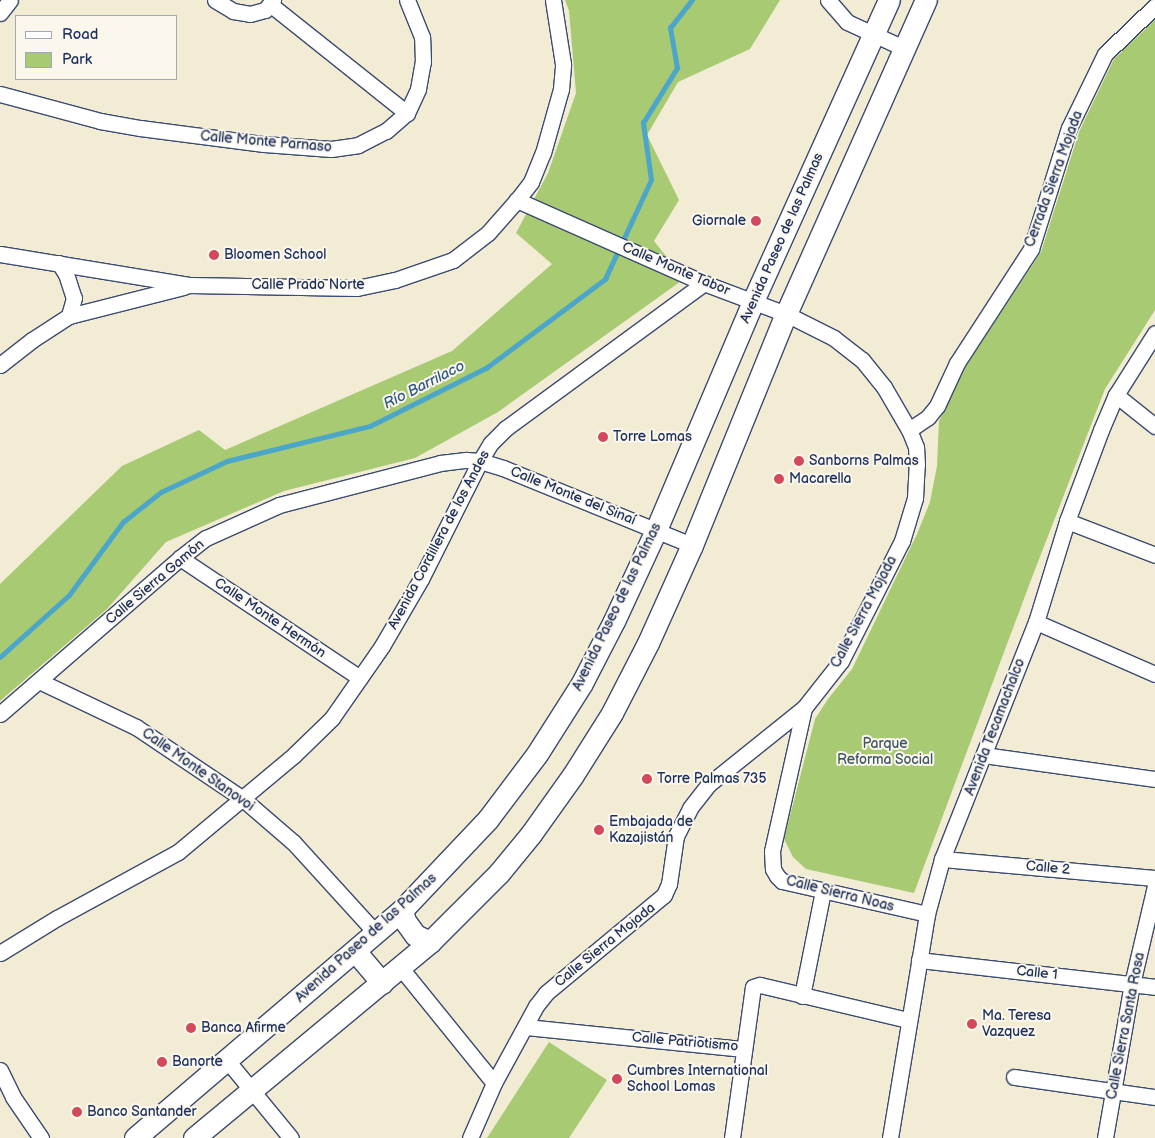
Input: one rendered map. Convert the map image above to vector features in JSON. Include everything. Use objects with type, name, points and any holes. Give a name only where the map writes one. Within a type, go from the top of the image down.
[{"type":"main road","name":"Avenida Paseo de las Palmas","points":[[135,1138],[402,910],[488,819],[537,754],[582,684],[656,530],[753,301],[889,0]]},
{"type":"main road","points":[[194,1138],[430,942],[499,872],[531,834],[573,775],[612,714],[648,642],[692,545],[786,314],[906,49],[926,0]]},
{"type":"main road","points":[[402,910],[404,921],[415,935],[430,942]]},
{"type":"main road","points":[[355,951],[382,982]]},
{"type":"street","points":[[0,13],[10,0]]},
{"type":"street","points":[[215,0],[233,11],[250,14],[265,10],[272,2],[407,113]]},
{"type":"street","name":"Calle Monte Parnaso","points":[[0,94],[100,121],[140,128],[264,144],[331,149],[358,145],[386,132],[407,113],[418,89],[424,62],[422,37],[407,0]]},
{"type":"street","name":"Calle Prado Norte","points":[[0,254],[190,286],[358,288],[395,280],[453,260],[488,233],[517,200],[530,182],[543,153],[561,89],[563,64],[553,0]]},
{"type":"street","points":[[828,0],[847,22],[873,36],[906,49]]},
{"type":"street","name":"Cerrada Sierra Mojada","points":[[909,430],[928,417],[937,406],[957,363],[1031,248],[1069,128],[1105,54],[1155,6]]},
{"type":"street","name":"Calle Monte Tabor","points":[[517,200],[570,225],[704,282],[786,314],[834,338],[862,360],[884,387],[909,430]]},
{"type":"street","points":[[59,263],[66,274],[74,298],[70,316]]},
{"type":"street","name":"Avenida Cordillera de los Andes","points":[[0,953],[57,918],[178,852],[294,755],[332,718],[360,678],[421,579],[480,461],[491,443],[506,428],[704,282]]},
{"type":"street","name":"Calle Prado Norte","points":[[0,365],[32,340],[70,316],[190,286]]},
{"type":"street","name":"Avenida Tecamachalco","points":[[890,1138],[926,914],[942,859],[1036,622],[1067,520],[1116,395],[1155,333]]},
{"type":"street","points":[[1116,395],[1155,426]]},
{"type":"street","name":"Calle Sierra Mojada","points":[[470,1138],[494,1084],[536,1006],[546,993],[664,895],[669,884],[676,836],[690,808],[709,784],[804,708],[841,661],[902,541],[915,498],[916,447],[909,430]]},
{"type":"street","name":"Calle Sierra Gamón","points":[[0,714],[180,558],[206,538],[279,505],[440,463],[466,460],[480,461]]},
{"type":"street","name":"Calle Monte del Sinaí","points":[[480,461],[503,468],[692,545]]},
{"type":"street","points":[[1067,520],[1155,555]]},
{"type":"street","name":"Calle Monte Hermón","points":[[180,558],[360,678]]},
{"type":"street","points":[[1036,622],[1155,674]]},
{"type":"street","name":"Calle Monte Stanovoi","points":[[39,680],[136,728],[243,799],[294,843],[376,933]]},
{"type":"street","name":"Calle Sierra Noas","points":[[804,708],[772,851],[773,869],[782,881],[926,914]]},
{"type":"street","points":[[984,755],[1155,779]]},
{"type":"street","name":"Calle 2","points":[[942,859],[1155,878]]},
{"type":"street","name":"Calle Sierra Santa Rosa","points":[[1105,1138],[1132,984],[1155,886]]},
{"type":"street","points":[[802,996],[823,890]]},
{"type":"street","name":"Calle 1","points":[[919,960],[1155,987]]},
{"type":"street","points":[[400,967],[494,1084]]},
{"type":"street","name":"Calle Patriotismo","points":[[526,1027],[744,1049],[753,987],[760,985],[908,1020]]},
{"type":"street","points":[[732,1138],[744,1049]]},
{"type":"street","points":[[226,1059],[291,1138]]},
{"type":"street","points":[[0,1070],[13,1097],[41,1138]]},
{"type":"street","points":[[1014,1077],[1155,1097]]},
{"type":"green space","points":[[565,0],[780,0],[750,49],[678,82],[647,135],[679,200],[654,241],[684,279],[498,412],[415,458],[284,491],[166,542],[107,609],[0,701],[0,584],[122,466],[199,430],[225,450],[452,351],[552,264],[516,233],[548,173],[576,93],[569,11]]},
{"type":"green space","name":"Parque Reforma Social","points":[[1155,20],[1155,310],[1105,389],[1031,580],[914,893],[806,869],[793,857],[784,839],[815,719],[852,669],[917,534],[930,502],[937,466],[939,421],[966,366],[1041,252],[1079,132],[1114,59]]},
{"type":"green space","points":[[549,1042],[607,1080],[569,1138],[487,1138]]},
{"type":"waterway","name":"Río Barrilaco","points":[[0,657],[69,595],[123,522],[161,492],[227,461],[370,426],[486,368],[605,279],[651,180],[643,123],[677,68],[670,28],[692,0]]},
{"type":"place","name":"Giornale","points":[[756,221]]},
{"type":"place","name":"Bloomen School","points":[[214,255]]},
{"type":"place","name":"Torre Lomas","points":[[603,437]]},
{"type":"place","name":"Sanborns Palmas","points":[[799,461]]},
{"type":"place","name":"Macarella","points":[[779,479]]},
{"type":"place","name":"Torre Palmas 735","points":[[647,779]]},
{"type":"place","name":"Embajada de Kazajistán","points":[[599,830]]},
{"type":"place","name":"Ma. Teresa Vazquez","points":[[972,1024]]},
{"type":"place","name":"Banca Afirme","points":[[191,1028]]},
{"type":"place","name":"Banorte","points":[[162,1062]]},
{"type":"place","name":"Cumbres International School Lomas","points":[[617,1079]]},
{"type":"place","name":"Banco Santander","points":[[77,1112]]}]
